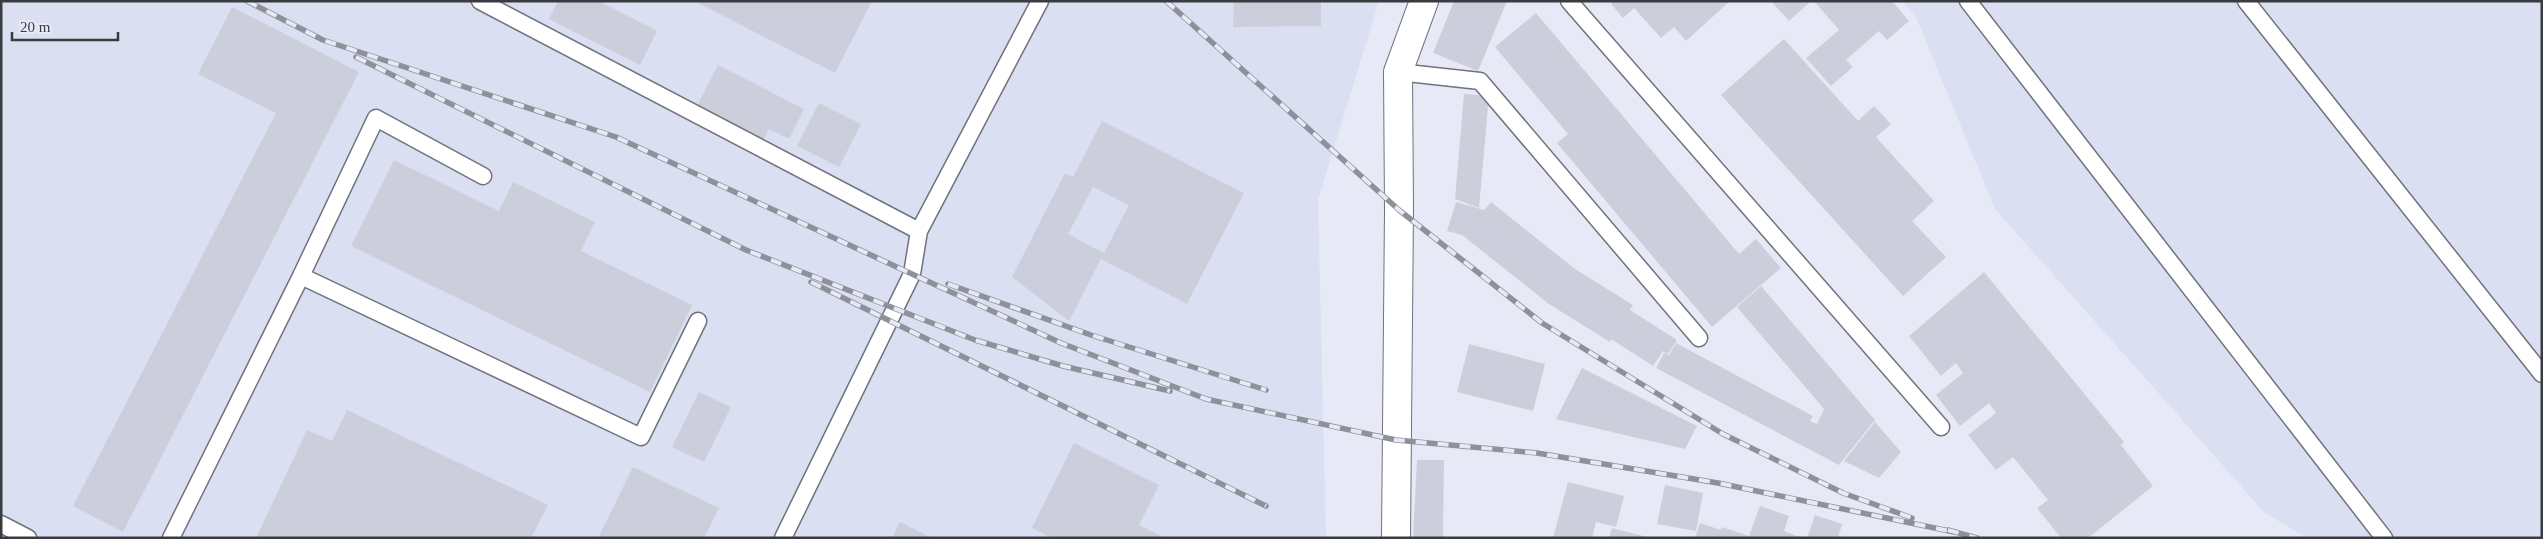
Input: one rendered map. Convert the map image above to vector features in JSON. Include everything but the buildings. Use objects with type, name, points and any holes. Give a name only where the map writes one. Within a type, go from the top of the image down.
[{"type":"street","points":[[1396,538],[1399,210],[1398,72],[1424,1]]},
{"type":"lane","points":[[480,1],[920,231]]},
{"type":"lane","points":[[783,538],[912,274],[920,231],[1040,1]]},
{"type":"lane","points":[[1569,1],[1942,427]]},
{"type":"lane","points":[[1968,1],[2384,538]]},
{"type":"lane","points":[[2246,1],[2542,374]]},
{"type":"lane","points":[[1398,72],[1480,81],[1700,338]]},
{"type":"lane","points":[[171,538],[301,276],[376,118],[483,176]]},
{"type":"lane","points":[[301,276],[641,437],[698,321]]},
{"type":"lane","points":[[1,524],[28,538]]},
{"type":"shaded area","points":[[1,1],[1379,1],[1318,200],[1326,538],[1,538]]},
{"type":"shaded area","points":[[1902,1],[2542,1],[2542,538],[2307,538],[2265,513],[1995,209],[1916,17]]},
{"type":"railway","points":[[247,1],[323,40],[616,137],[1061,343],[1206,399],[1396,440],[1537,453],[1718,483],[1954,532]]},
{"type":"railway","points":[[1166,1],[1399,210],[1542,323],[1723,434],[1843,493],[1912,518]]},
{"type":"railway","points":[[356,57],[746,250],[975,340],[1063,366],[1170,391]]},
{"type":"railway","points":[[811,282],[1266,506]]},
{"type":"railway","points":[[948,284],[1091,335],[1266,390]]},
{"type":"railway","points":[[1948,530],[1977,538]]}]
